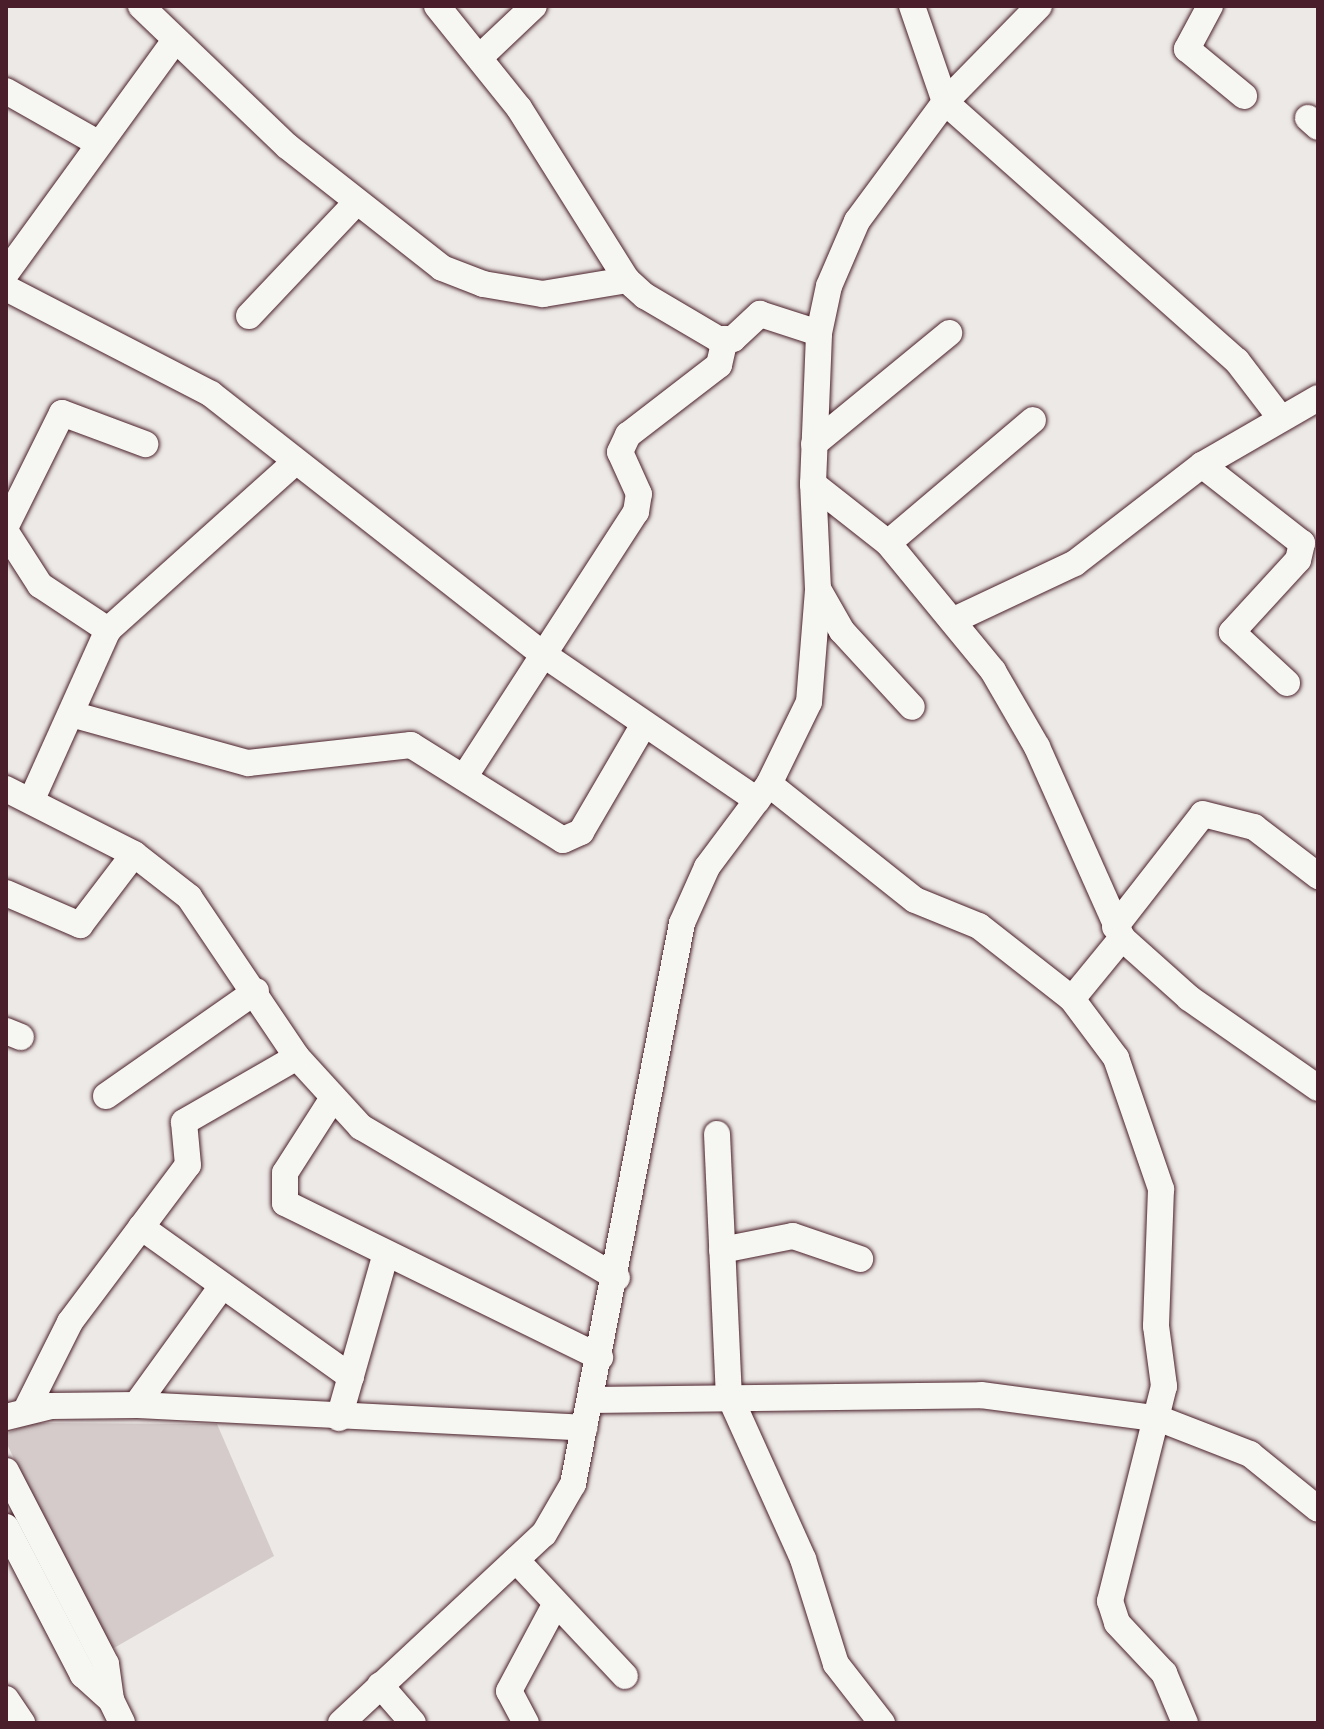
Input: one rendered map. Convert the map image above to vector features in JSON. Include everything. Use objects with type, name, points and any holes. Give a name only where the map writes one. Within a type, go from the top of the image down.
[{"type":"street","points":[[141,6],[355,204],[408,248],[483,284],[543,294],[627,280]]},
{"type":"street","points":[[437,6],[480,57],[627,280],[725,340]]},
{"type":"street","points":[[480,57],[507,17],[534,6]]},
{"type":"street","points":[[912,6],[945,102],[1237,361],[1279,416]]},
{"type":"street","points":[[341,1723],[516,1560],[563,1506],[591,1400],[617,1278],[682,923],[707,867],[763,792],[809,702],[818,589],[813,484],[819,333],[857,221],[945,102],[1039,6]]},
{"type":"street","points":[[1210,6],[1187,49],[1244,96]]},
{"type":"street","points":[[6,273],[175,40]]},
{"type":"street","points":[[6,91],[98,143]]},
{"type":"street","points":[[249,316],[355,204]]},
{"type":"street","points":[[6,288],[164,363],[540,652],[643,726],[763,792],[915,900],[979,926],[1072,999],[1116,1058],[1161,1189],[1160,1419],[1110,1601],[1117,1623],[1164,1673],[1185,1723]]},
{"type":"street","points":[[465,776],[540,652],[641,502],[620,452],[628,435],[719,365],[725,340],[760,314],[819,333]]},
{"type":"street","points":[[814,444],[949,333]]},
{"type":"street","points":[[954,620],[1102,545],[1202,465],[1279,416],[1318,398]]},
{"type":"street","points":[[108,630],[40,585],[6,529],[62,413],[145,444]]},
{"type":"street","points":[[888,543],[1033,420]]},
{"type":"street","points":[[32,799],[108,630],[295,462]]},
{"type":"street","points":[[1202,465],[1302,543],[1298,560],[1232,632],[1287,683]]},
{"type":"street","points":[[813,484],[888,543],[954,620],[1020,712],[1119,932],[1189,998],[1318,1088]]},
{"type":"street","points":[[818,589],[842,631],[912,707]]},
{"type":"street","points":[[71,714],[248,763],[411,745],[465,776],[554,838],[572,838],[643,726]]},
{"type":"street","points":[[6,789],[32,799],[134,854],[189,897],[256,991],[297,1057],[331,1101],[361,1127],[617,1278]]},
{"type":"street","points":[[1072,999],[1203,814],[1254,827],[1318,875]]},
{"type":"street","points":[[6,893],[80,925],[134,854]]},
{"type":"street","points":[[106,1096],[256,991]]},
{"type":"street","points":[[16,1414],[70,1322],[188,1165],[184,1122],[297,1057]]},
{"type":"street","points":[[331,1101],[285,1173],[282,1194],[295,1210],[385,1257],[600,1357]]},
{"type":"street","points":[[717,1134],[729,1395],[803,1559],[836,1664],[882,1723]]},
{"type":"street","points":[[141,1227],[220,1289],[351,1377]]},
{"type":"street","points":[[722,1250],[793,1236],[860,1259]]},
{"type":"street","points":[[339,1418],[385,1257]]},
{"type":"street","points":[[136,1405],[220,1289]]},
{"type":"street","points":[[591,1400],[729,1395],[981,1395],[1160,1419],[1250,1454],[1318,1509]]},
{"type":"street","points":[[16,1414],[136,1405],[339,1418],[584,1428]]},
{"type":"street","points":[[6,1471],[106,1664],[116,1712]]},
{"type":"street","points":[[6,1527],[83,1675],[116,1712]]},
{"type":"street","points":[[516,1560],[625,1676]]},
{"type":"street","points":[[526,1723],[509,1691],[555,1605]]},
{"type":"street","points":[[380,1685],[413,1723]]},
{"type":"street","points":[[6,1699],[22,1723]]},
{"type":"shaded area","points":[[31,1423],[217,1424],[274,1556],[107,1652],[6,1442],[6,1434]]}]
